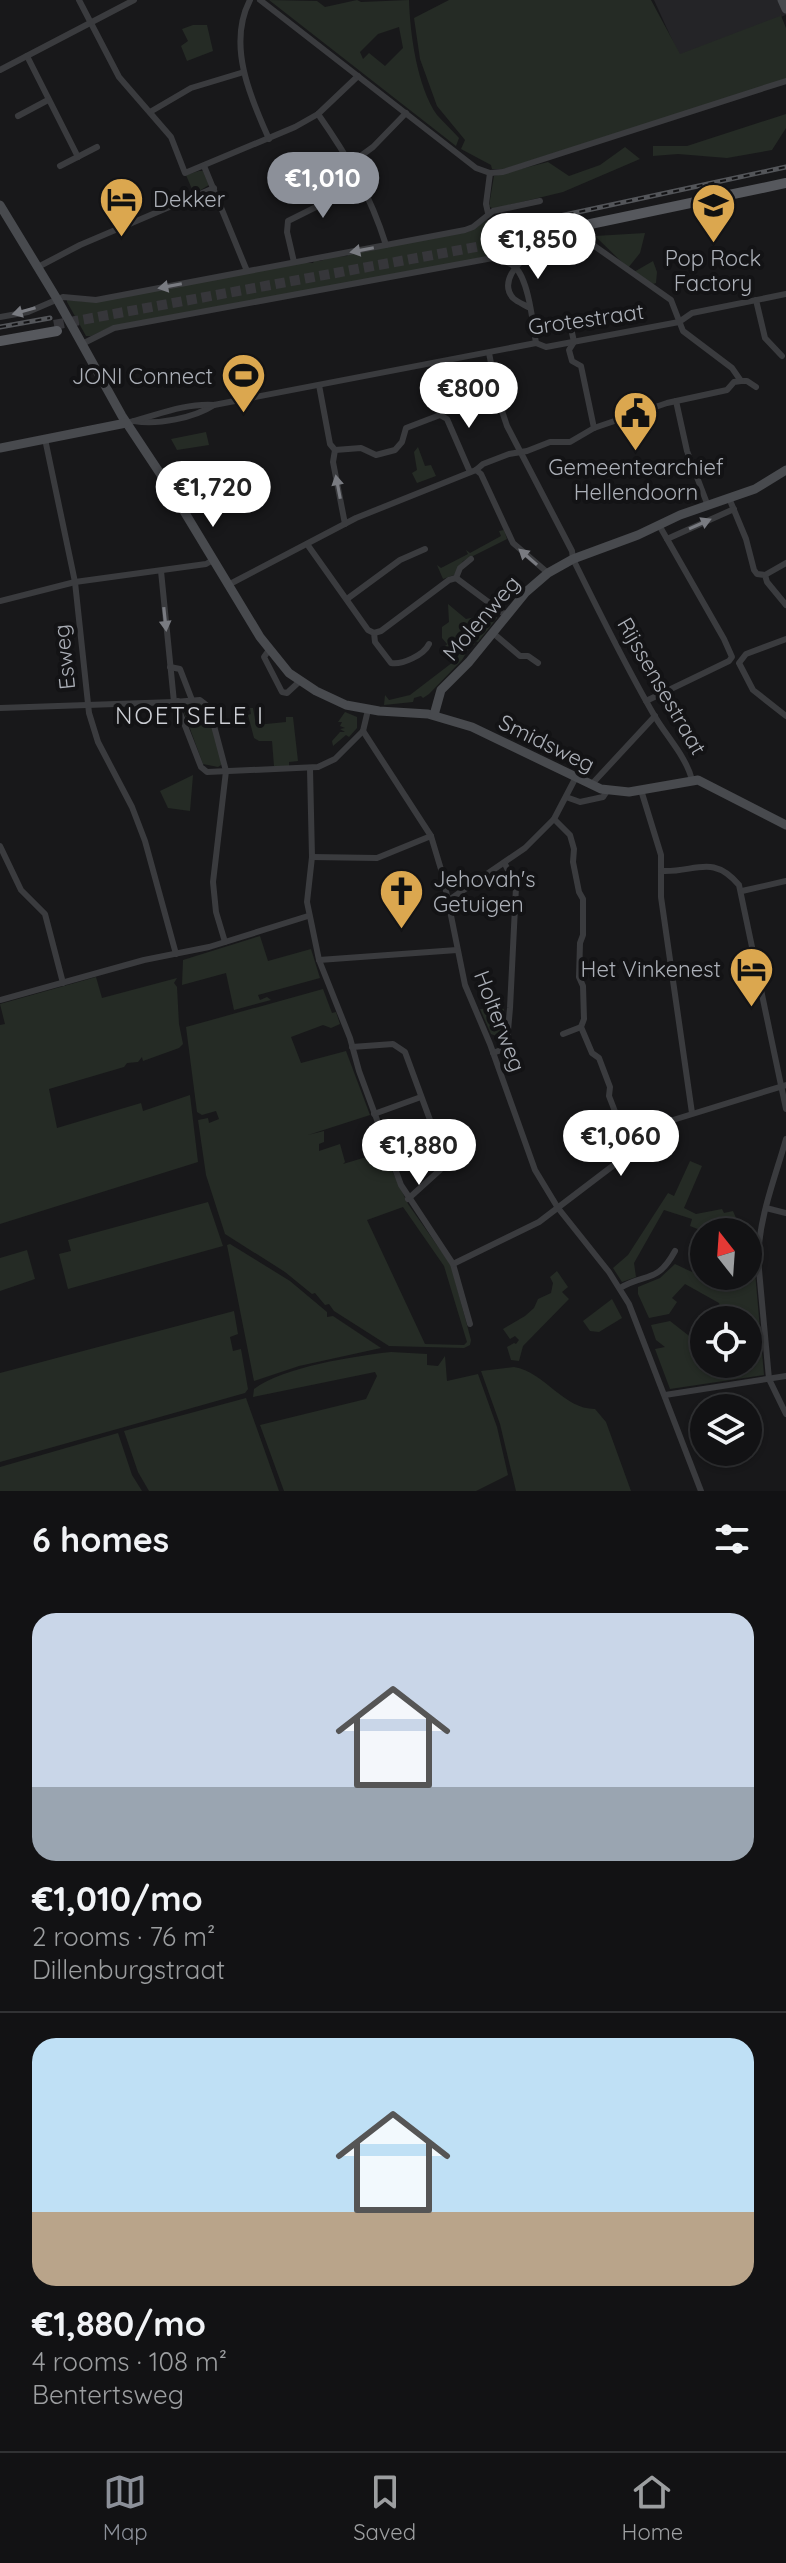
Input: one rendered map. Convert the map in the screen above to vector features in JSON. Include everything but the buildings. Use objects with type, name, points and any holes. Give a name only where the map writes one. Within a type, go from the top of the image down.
[{"type":"main road","points":[[782,0],[786,9]]},
{"type":"main road","points":[[515,242],[786,186]]},
{"type":"main road","name":"Smidsweg","points":[[0,205],[40,266],[82,344],[228,585],[269,650],[300,681],[328,698],[368,710],[435,712],[607,791],[641,790],[692,780]]},
{"type":"main road","points":[[0,338],[56,328]]},
{"type":"main road","name":"Grotestraat","points":[[0,448],[130,422]]},
{"type":"main road","name":"Molenweg","points":[[435,712],[441,690],[526,592],[548,573],[573,559],[759,487],[786,470]]},
{"type":"main road","name":"Rijssensestraat","points":[[692,780],[701,781],[786,825]]},
{"type":"street","points":[[79,0],[119,77],[175,145],[185,173],[269,139],[318,114],[358,76]]},
{"type":"street","points":[[0,70],[134,0]]},
{"type":"street","points":[[250,0],[241,23],[244,72],[269,139]]},
{"type":"street","points":[[260,0],[476,168],[490,173],[503,172],[786,81]]},
{"type":"street","points":[[27,56],[78,157]]},
{"type":"street","points":[[150,112],[191,88],[244,72]]},
{"type":"street","points":[[18,116],[48,100]]},
{"type":"street","points":[[351,163],[373,147],[406,113]]},
{"type":"street","points":[[318,114],[361,182],[375,209],[386,245]]},
{"type":"street","points":[[60,166],[97,147]]},
{"type":"street","points":[[204,166],[247,271]]},
{"type":"street","points":[[488,213],[486,204],[490,173]]},
{"type":"street","points":[[294,262],[287,232],[288,221],[361,182]]},
{"type":"street","points":[[40,266],[80,245],[214,188]]},
{"type":"street","points":[[0,317],[28,312],[56,299],[96,300],[469,229],[488,213],[540,201]]},
{"type":"street","name":"Grotestraat","points":[[515,268],[526,258],[536,255],[566,253],[583,245],[593,245],[671,300],[679,322]]},
{"type":"street","points":[[82,344],[111,329],[495,257],[520,274],[536,343]]},
{"type":"street","points":[[515,268],[509,289],[513,298],[530,308]]},
{"type":"street","name":"Grotestraat","points":[[130,422],[204,404],[214,405],[536,343],[546,347],[679,322],[692,313],[786,294]]},
{"type":"street","points":[[756,300],[765,338],[782,356]]},
{"type":"street","points":[[679,322],[683,331],[732,368],[741,381]]},
{"type":"street","points":[[571,328],[574,342],[569,350],[572,361],[581,366],[594,428]]},
{"type":"street","points":[[698,344],[698,353]]},
{"type":"street","name":"Rijssensestraat","points":[[489,353],[502,412],[521,452],[619,650],[646,701],[686,764],[692,780]]},
{"type":"street","points":[[228,585],[345,524],[493,460],[550,442],[585,438],[594,428],[676,401],[727,390],[734,382],[747,381],[756,387]]},
{"type":"street","points":[[319,385],[330,444],[335,450],[333,462],[345,524]]},
{"type":"street","points":[[676,401],[687,451],[708,506]]},
{"type":"street","points":[[440,415],[441,407],[447,403]]},
{"type":"street","points":[[335,450],[361,448],[376,455],[395,450],[402,442],[406,428],[440,415]]},
{"type":"street","points":[[440,415],[447,419],[473,471],[481,474],[510,539],[548,573]]},
{"type":"street","name":"Esweg","points":[[45,439],[75,582],[87,704],[98,742],[132,807],[145,841],[176,954]]},
{"type":"street","points":[[729,498],[757,574],[765,575],[786,563]]},
{"type":"street","points":[[667,539],[734,509]]},
{"type":"street","points":[[646,701],[732,657],[659,525]]},
{"type":"street","points":[[307,544],[374,633],[375,642],[394,664],[425,652],[429,644]]},
{"type":"street","points":[[347,599],[400,560],[425,549]]},
{"type":"street","points":[[456,578],[460,568],[471,559]]},
{"type":"street","points":[[0,601],[75,582],[206,564],[213,560]]},
{"type":"street","points":[[161,571],[176,702],[201,767],[207,772],[310,769],[335,759],[363,731],[368,710]]},
{"type":"street","points":[[765,575],[786,605]]},
{"type":"street","points":[[374,633],[456,578]]},
{"type":"street","points":[[456,578],[507,616]]},
{"type":"street","points":[[492,632],[520,656],[528,656],[538,663]]},
{"type":"street","points":[[786,639],[746,654],[740,661],[751,688],[786,716]]},
{"type":"street","name":"Smidsweg","points":[[269,650],[264,657],[282,692],[287,693],[300,681]]},
{"type":"street","points":[[170,667],[180,669],[192,700]]},
{"type":"street","points":[[0,708],[192,700],[200,700],[209,707],[226,771],[213,882],[216,912],[225,942]]},
{"type":"street","points":[[591,785],[655,716]]},
{"type":"street","name":"Holterweg","points":[[363,731],[431,836],[443,876],[465,985],[490,1044],[535,1170],[558,1208],[620,1288],[638,1325],[701,1491]]},
{"type":"street","points":[[310,769],[312,857],[308,916],[319,960],[408,1199],[453,1264],[470,1324]]},
{"type":"street","points":[[446,902],[505,864],[554,819],[576,777]]},
{"type":"street","points":[[641,790],[660,849],[661,897],[692,1113]]},
{"type":"street","name":"Smidsweg","points":[[566,797],[584,802],[600,798],[607,791]]},
{"type":"street","points":[[554,819],[570,835],[579,892],[583,899],[579,977],[583,986],[581,1027],[592,1053],[599,1058],[621,1127],[627,1131],[635,1148]]},
{"type":"street","points":[[312,857],[377,858],[431,836]]},
{"type":"street","points":[[0,846],[21,890],[45,914],[63,983]]},
{"type":"street","points":[[493,1053],[505,1047],[507,1037],[516,887],[505,864]]},
{"type":"street","points":[[661,871],[712,866],[735,880],[742,891],[784,1086],[786,1109]]},
{"type":"street","points":[[742,891],[786,881]]},
{"type":"street","points":[[0,1000],[225,942],[308,916]]},
{"type":"street","points":[[319,960],[457,950]]},
{"type":"street","points":[[563,1034],[581,1027]]},
{"type":"street","points":[[490,1044],[507,1037]]},
{"type":"street","points":[[352,1047],[393,1044],[405,1052],[444,1160],[440,1170],[408,1199]]},
{"type":"street","points":[[776,1059],[786,1059]]},
{"type":"street","points":[[453,1264],[539,1222],[663,1126],[692,1113],[784,1086]]},
{"type":"street","points":[[374,1114],[421,1097]]},
{"type":"street","points":[[786,1139],[758,1241],[769,1379],[786,1414]]},
{"type":"street","points":[[766,1208],[786,1213]]},
{"type":"street","points":[[620,1288],[633,1280],[655,1276],[668,1265],[675,1251]]},
{"type":"street","points":[[665,1395],[786,1376]]},
{"type":"shaded area","points":[[269,0],[317,1],[325,7],[357,0],[409,0],[413,44],[424,90],[437,115],[459,138],[456,146]],"holes":[[[399,27],[403,48],[385,66],[369,53],[363,59],[360,52],[378,34]]]},
{"type":"shaded area","points":[[449,0],[651,0],[680,54],[780,16],[780,13],[786,28],[786,79],[504,169],[492,169],[491,165],[461,149],[465,140],[437,106],[420,59],[414,18]]},
{"type":"shaded area","points":[[654,0],[786,0],[786,15],[679,55]]},
{"type":"shaded area","points":[[207,25],[213,51],[187,61],[181,46],[188,41],[182,29]]},
{"type":"shaded area","points":[[786,114],[786,128],[772,150],[727,158],[678,154],[653,156],[653,146],[687,146]]},
{"type":"shaded area","points":[[625,147],[640,159],[563,192],[493,209],[489,206],[494,176],[548,162],[569,176],[600,165]]},
{"type":"shaded area","points":[[203,171],[209,185],[194,194],[186,175]]},
{"type":"shaded area","points":[[487,220],[507,259],[498,255],[113,326],[91,336],[86,336],[67,302],[90,302],[313,263],[315,260],[468,232]]},
{"type":"shaded area","points":[[645,233],[640,253],[628,268],[595,236]]},
{"type":"shaded area","points":[[653,261],[657,272],[656,283],[653,284],[634,272]]},
{"type":"shaded area","points":[[206,432],[209,445],[177,450],[171,439]]},
{"type":"shaded area","points":[[418,447],[425,466],[431,465],[436,476],[417,483],[412,473],[417,470],[414,452]]},
{"type":"shaded area","points":[[504,530],[507,539],[463,561],[454,575],[443,579],[437,565],[441,568],[468,554],[466,550],[470,553],[501,536],[499,531]]},
{"type":"shaded area","points":[[448,604],[466,619],[475,617],[482,622],[492,610],[497,618],[478,642],[468,638],[475,644],[429,694],[414,698],[413,702],[384,705],[385,695],[389,700],[410,695],[457,659],[458,655],[445,646],[450,642],[447,644],[442,638],[442,627],[449,622]]},
{"type":"shaded area","points":[[184,703],[199,703],[209,709],[222,761],[218,767],[203,764],[182,707]]},
{"type":"shaded area","points":[[250,708],[253,708],[256,725],[286,722],[286,717],[293,717],[298,761],[289,762],[289,766],[274,766],[272,741],[254,738],[248,715],[251,714]]},
{"type":"shaded area","points":[[345,712],[357,717],[357,728],[333,746],[332,741],[340,732],[345,732],[340,729],[345,728],[340,726],[342,722],[338,722]]},
{"type":"shaded area","points":[[193,775],[190,811],[168,808],[160,791]]},
{"type":"shaded area","points":[[260,936],[268,961],[311,949],[320,978],[258,995],[260,1000],[267,997],[271,1000],[234,1010],[226,973],[182,985],[183,960]]},
{"type":"shaded area","points":[[96,977],[102,998],[177,978],[174,983],[183,1044],[143,1061],[142,1057],[138,1062],[127,1063],[124,1067],[49,1089],[57,1128],[141,1103],[143,1111],[190,1095],[198,1162],[0,1224],[0,1025],[5,1024],[0,1004]]},
{"type":"shaded area","points":[[323,989],[340,1024],[331,1028],[323,1025],[291,1037],[301,1063],[346,1051],[370,1115],[308,1135],[324,1131],[324,1142],[319,1144],[319,1151],[340,1144],[343,1164],[383,1152],[408,1204],[451,1265],[470,1345],[464,1348],[389,1346],[334,1311],[329,1304],[325,1305],[315,1293],[312,1294],[285,1272],[225,1234],[206,1175],[198,1120],[208,1118],[209,1123],[219,1119],[216,1111],[202,1115],[197,1112],[186,1027]],"holes":[[[403,1207],[444,1266],[467,1342],[464,1345],[425,1344],[367,1220]]]},
{"type":"shaded area","points":[[480,1009],[504,1009],[503,1034],[491,1034]]},
{"type":"shaded area","points":[[690,1161],[702,1166],[684,1208],[696,1214],[722,1209],[724,1213],[733,1211],[736,1218],[690,1218],[664,1210],[634,1263],[636,1277],[622,1282],[613,1268],[628,1255],[668,1193],[674,1196]]},
{"type":"shaded area","points":[[208,1202],[223,1246],[68,1289],[59,1254],[71,1251],[68,1240]]},
{"type":"shaded area","points":[[227,1245],[290,1281],[327,1312],[327,1317],[333,1316],[381,1348],[299,1366],[254,1381]]},
{"type":"shaded area","points":[[27,1250],[35,1279],[0,1291],[0,1258]]},
{"type":"shaded area","points":[[675,1264],[690,1271],[690,1287],[685,1284],[672,1298],[677,1302],[669,1314],[649,1318],[638,1287],[660,1278]]},
{"type":"shaded area","points":[[557,1271],[568,1287],[562,1292],[569,1299],[523,1346],[519,1361],[511,1360],[507,1347],[519,1340],[515,1336],[510,1339],[503,1329],[525,1316],[538,1299],[551,1293],[553,1283],[550,1277]]},
{"type":"shaded area","points":[[696,1290],[757,1290],[758,1306],[720,1306]]},
{"type":"shaded area","points":[[612,1299],[622,1318],[599,1332],[590,1331],[583,1321]]},
{"type":"shaded area","points":[[234,1311],[238,1334],[230,1337],[233,1351],[241,1349],[248,1389],[245,1393],[0,1462],[0,1373]]},
{"type":"shaded area","points":[[670,1321],[690,1337],[690,1378],[744,1378],[670,1389],[655,1349],[665,1347],[656,1340],[651,1325]]},
{"type":"shaded area","points":[[391,1352],[427,1354],[427,1365],[438,1366],[445,1356],[447,1381],[478,1374],[497,1427],[508,1475],[476,1491],[284,1491],[260,1425],[366,1399],[377,1376],[375,1372],[253,1397],[254,1389],[283,1374],[301,1369]]},
{"type":"shaded area","points":[[514,1367],[535,1376],[573,1403],[595,1409],[606,1422],[631,1491],[516,1491],[500,1424],[481,1371]]},
{"type":"shaded area","points":[[246,1398],[279,1491],[149,1491],[138,1472],[124,1431]]},
{"type":"shaded area","points":[[118,1433],[132,1475],[142,1491],[0,1491],[0,1467]]},
{"type":"tunnel","points":[[54,325],[514,240]]},
{"type":"railway","points":[[509,227],[786,167]]},
{"type":"railway","points":[[0,327],[50,318]]},
{"type":"place","name":"Dekker","points":[[122,238]]},
{"type":"place","name":"Pop Rock Factory","points":[[713,244]]},
{"type":"place","name":"JONI Connect","points":[[244,415]]},
{"type":"place","name":"Gemeentearchief Hellendoorn","points":[[636,453]]},
{"type":"place","name":"Jehovah's Getuigen","points":[[402,931]]},
{"type":"place","name":"Het Vinkenest","points":[[752,1008]]},
{"type":"district","name":"NOETSELE I","points":[[190,716]]}]
